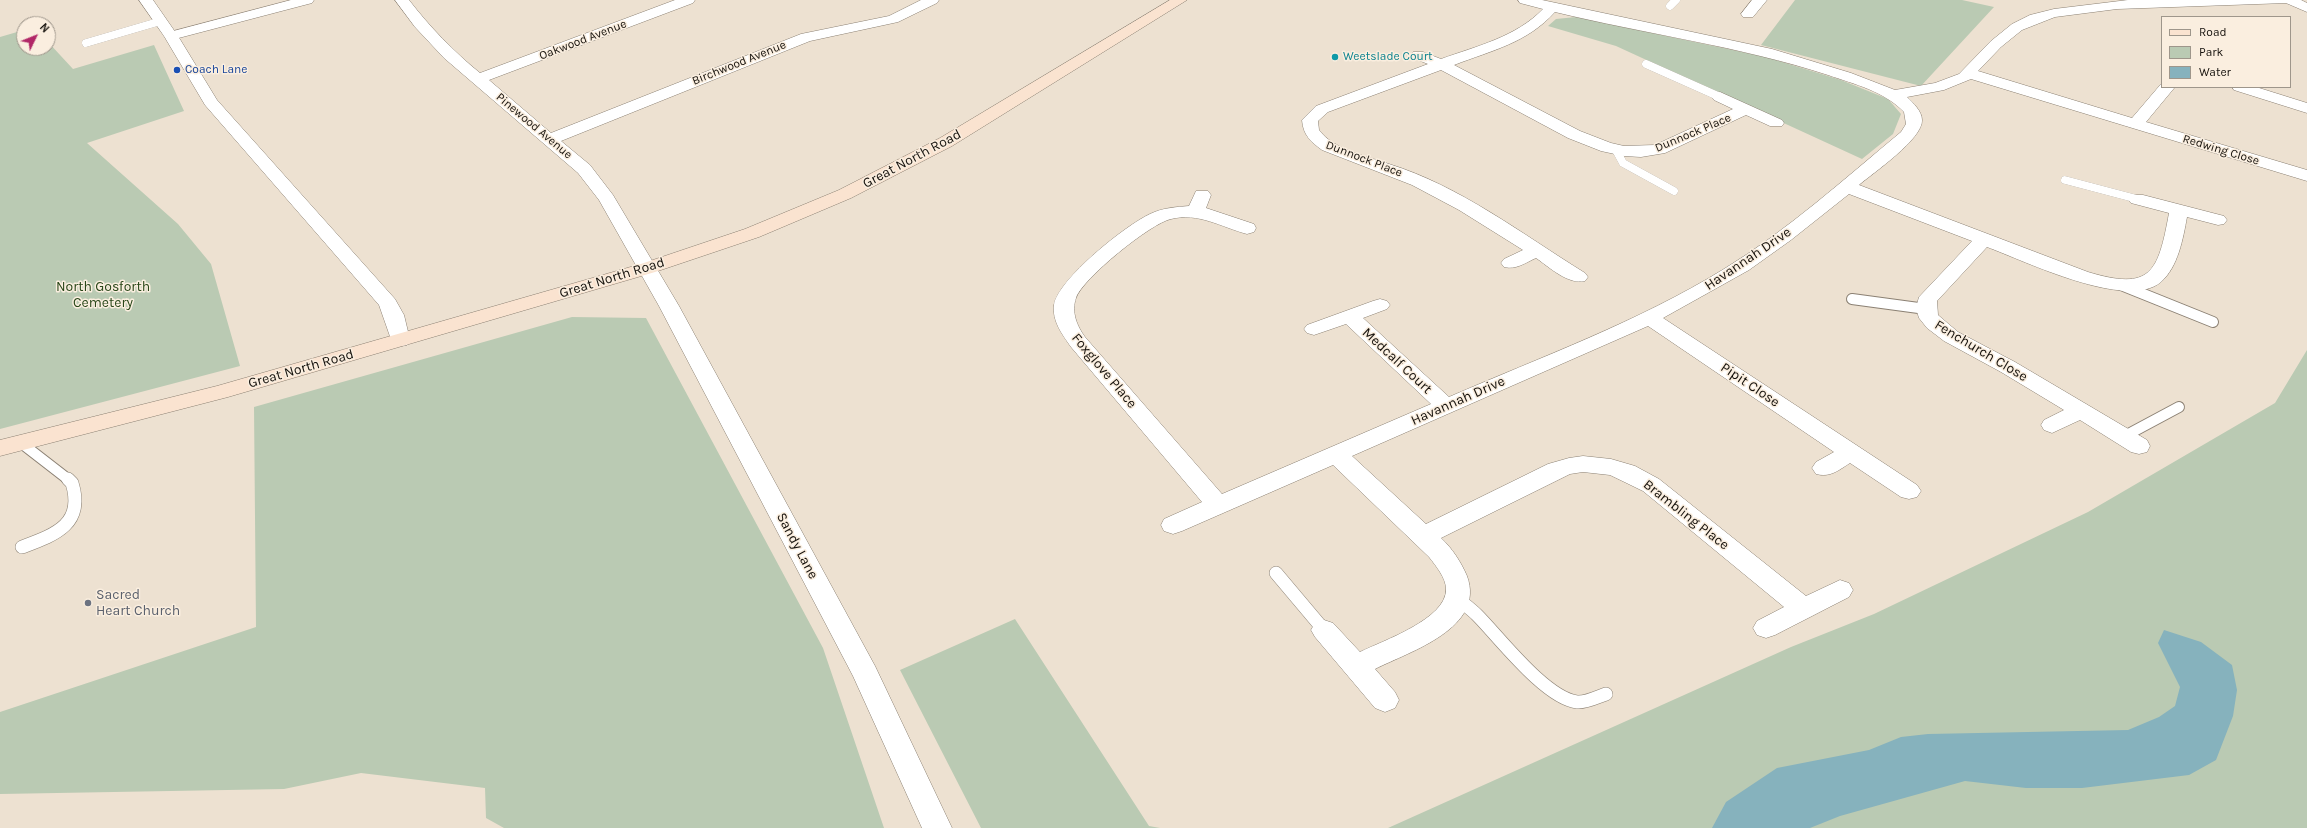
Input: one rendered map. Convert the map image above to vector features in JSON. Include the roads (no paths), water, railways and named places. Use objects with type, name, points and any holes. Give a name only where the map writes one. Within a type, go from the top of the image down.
[{"type":"main road","name":"Great North Road","points":[[0,448],[220,392],[648,268],[752,233],[845,194],[946,142],[1180,0]]},
{"type":"street","points":[[146,0],[171,36],[211,102],[388,303],[394,315],[400,340]]},
{"type":"street","points":[[171,36],[307,0]]},
{"type":"street","name":"Pinewood Avenue","points":[[402,0],[420,24],[449,55],[584,169],[607,199],[648,268]]},
{"type":"street","name":"Oakwood Avenue","points":[[478,80],[688,0]]},
{"type":"street","name":"Birchwood Avenue","points":[[550,139],[806,37],[894,19],[932,0]]},
{"type":"street","name":"Havannah Drive","points":[[1173,525],[1649,318],[1701,291],[1742,266],[1787,234],[1907,136],[1914,127],[1915,119],[1912,112],[1907,106],[1892,95],[1838,73],[1766,53],[1525,0]]},
{"type":"street","points":[[1748,14],[1760,0]]},
{"type":"street","points":[[1892,95],[1957,81],[2007,34],[2018,26],[2043,16],[2061,11],[2144,2],[2282,0]]},
{"type":"street","points":[[2290,0],[2307,8]]},
{"type":"street","name":"Dunnock Place","points":[[1552,7],[1536,24],[1517,36],[1444,65],[1322,109],[1310,120],[1311,133],[1329,147],[1401,173],[1431,188],[1578,277]]},
{"type":"street","points":[[1418,55],[1444,65]]},
{"type":"street","name":"Dunnock Place","points":[[1444,65],[1588,141],[1616,150],[1647,152],[1659,149],[1747,109]]},
{"type":"street","name":"Redwing Close","points":[[1968,72],[2307,176]]},
{"type":"street","points":[[2135,124],[2166,88]]},
{"type":"street","points":[[2243,88],[2307,108]]},
{"type":"street","name":"Dunnock Place","points":[[1720,97],[1776,123]]},
{"type":"street","points":[[1846,186],[2081,276],[2121,285],[2144,284],[2156,277],[2170,246],[2179,210]]},
{"type":"street","points":[[2137,199],[2218,220]]},
{"type":"street","name":"Foxglove Place","points":[[1218,506],[1078,342],[1069,330],[1064,308],[1066,297],[1076,281],[1147,223],[1164,215],[1199,203],[1247,228]]},
{"type":"street","name":"Fenchurch Close","points":[[1984,239],[1929,298],[1926,309],[1927,316],[1934,324],[1944,331],[2131,441]]},
{"type":"street","points":[[1511,263],[1536,251]]},
{"type":"street","name":"Sandy Lane","points":[[648,268],[866,674],[937,828]]},
{"type":"street","name":"Medcalf Court","points":[[1314,329],[1380,305]]},
{"type":"street","name":"Medcalf Court","points":[[1349,316],[1446,406]]},
{"type":"street","name":"Pipit Close","points":[[1649,318],[1909,491]]},
{"type":"street","points":[[2052,425],[2081,411]]},
{"type":"street","points":[[1824,468],[1851,452]]},
{"type":"street","points":[[1336,454],[1424,536],[1452,570],[1459,589],[1458,599],[1454,608],[1440,624],[1357,666]]},
{"type":"street","name":"Brambling Place","points":[[1424,536],[1556,470],[1583,464],[1611,467],[1627,472],[1651,486],[1803,608]]},
{"type":"street","points":[[1766,628],[1840,590]]},
{"type":"street","points":[[1324,630],[1357,666],[1385,700]]},
{"type":"lane","points":[[1670,6],[1676,0]]},
{"type":"lane","points":[[86,43],[161,21]]},
{"type":"lane","points":[[1646,64],[1720,97]]},
{"type":"lane","points":[[1616,150],[1623,163],[1674,191]]},
{"type":"lane","points":[[2065,180],[2137,199]]},
{"type":"lane","points":[[2121,285],[2213,322]]},
{"type":"lane","points":[[1852,299],[1926,309]]},
{"type":"lane","points":[[2131,441],[2180,407]]},
{"type":"lane","points":[[20,442],[72,483],[76,493],[73,515],[65,526],[52,536],[22,547]]},
{"type":"lane","points":[[1276,573],[1324,630]]},
{"type":"lane","points":[[1458,599],[1477,615],[1536,677],[1554,692],[1566,699],[1577,702],[1606,694]]},
{"type":"water","points":[[2164,630],[2201,642],[2232,665],[2237,690],[2233,716],[2216,760],[2189,775],[2082,788],[2026,788],[1965,781],[1840,816],[1810,828],[1712,828],[1726,802],[1777,768],[1869,750],[1901,737],[1928,734],[2128,730],[2159,717],[2175,706],[2180,687],[2158,643]]},
{"type":"place","name":"Weetslade Court","points":[[1335,57]]},
{"type":"place","name":"Coach Lane","points":[[177,70]]},
{"type":"place","name":"Sacred Heart Church","points":[[88,603]]},
{"type":"park label","name":"North Gosforth Cemetery","points":[[103,296]]}]
